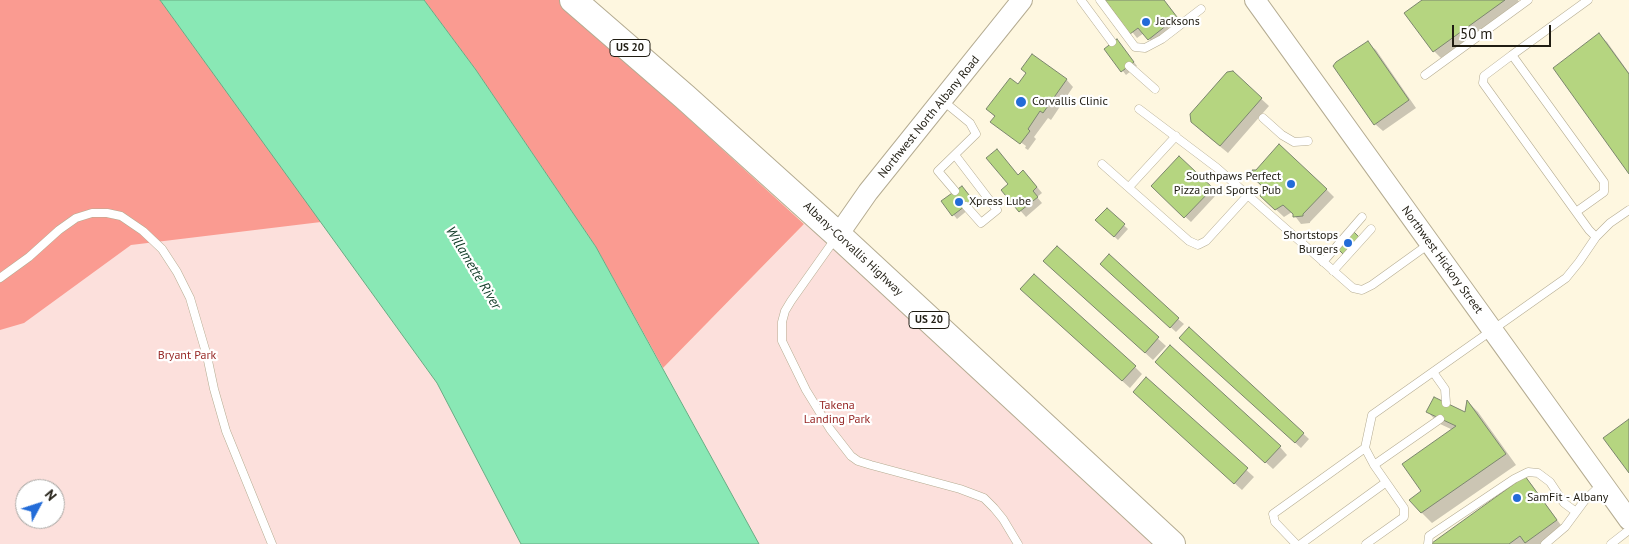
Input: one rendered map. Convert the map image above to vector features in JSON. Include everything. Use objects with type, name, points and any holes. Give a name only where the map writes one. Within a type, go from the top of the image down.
[{"type":"highway","name":"Albany-Corvallis Highway","points":[[573,0],[685,97],[838,235],[1172,544]]},
{"type":"street","name":"Northwest North Albany Road","points":[[838,235],[868,192],[1022,0]]},
{"type":"street","name":"Northwest Hickory Street","points":[[1255,0],[1629,520]]},
{"type":"lane","points":[[1081,0],[1112,42]]},
{"type":"lane","points":[[1100,0],[1135,47],[1145,48],[1162,39],[1201,9]]},
{"type":"lane","points":[[1425,75],[1528,0]]},
{"type":"lane","points":[[1588,0],[1484,76],[1483,83],[1589,230],[1596,237]]},
{"type":"lane","points":[[1512,55],[1604,182],[1604,192],[1576,212]]},
{"type":"lane","points":[[1129,66],[1155,89]]},
{"type":"lane","points":[[942,100],[970,123],[976,134],[938,171],[955,192]]},
{"type":"lane","points":[[1139,109],[1217,168],[1352,288],[1362,290],[1372,286],[1430,243]]},
{"type":"lane","points":[[1263,118],[1282,135],[1294,142],[1308,141]]},
{"type":"lane","points":[[1128,188],[1176,136]]},
{"type":"lane","points":[[955,155],[997,210],[981,223],[966,206]]},
{"type":"lane","points":[[1102,164],[1189,241],[1198,245],[1206,241],[1248,195]]},
{"type":"lane","points":[[1366,544],[1404,517],[1404,508],[1385,483],[1365,448],[1372,415],[1566,278],[1596,237],[1629,210]]},
{"type":"lane","points":[[0,278],[59,230],[76,218],[92,213],[107,213],[121,216],[143,231],[162,249],[177,272],[190,298],[226,432],[272,544]]},
{"type":"lane","points":[[1323,262],[1362,217]]},
{"type":"lane","points":[[1333,271],[1371,229]]},
{"type":"lane","points":[[838,235],[791,301],[785,311],[782,322],[782,340],[806,390],[830,429],[851,456],[871,466],[960,489],[984,498],[1003,519],[1018,544]]},
{"type":"lane","points":[[1433,372],[1445,389],[1446,403]]},
{"type":"lane","points":[[1374,465],[1440,419]]},
{"type":"lane","points":[[1296,544],[1275,522],[1273,514],[1365,448]]},
{"type":"lane","points":[[1428,544],[1429,536],[1514,479],[1528,472],[1538,473],[1550,482],[1564,503],[1576,512]]},
{"type":"lane","points":[[1301,544],[1385,483]]},
{"type":"lane","points":[[1545,544],[1565,526],[1585,500],[1603,483]]},
{"type":"lane","points":[[1611,544],[1629,530]]},
{"type":"green space","name":"Bryant Park","points":[[0,0],[160,0],[437,383],[521,544],[0,544]]},
{"type":"green space","name":"Takena Landing Park","points":[[814,214],[1172,544],[759,544],[663,368]]},
{"type":"shaded area","points":[[0,0],[160,0],[321,222],[131,245],[24,323],[0,330]]},
{"type":"shaded area","points":[[424,0],[559,0],[804,224],[663,368],[596,247],[476,70]]},
{"type":"water","name":"Willamette River","points":[[160,0],[424,0],[476,70],[596,247],[759,544],[521,544],[437,383]]},
{"type":"building","name":"Jacksons","points":[[1105,0],[1164,0],[1177,17],[1148,40],[1138,28],[1130,34]]},
{"type":"building","points":[[1422,0],[1505,0],[1433,52],[1404,13]]},
{"type":"building","points":[[1599,33],[1629,74],[1629,174],[1553,68]]},
{"type":"building","points":[[1117,39],[1134,62],[1121,72],[1104,49]]},
{"type":"building","points":[[1368,41],[1409,100],[1374,125],[1333,66],[1336,62]]},
{"type":"building","name":"Corvallis Clinic","points":[[1032,54],[1067,79],[1043,113],[1040,111],[1028,129],[1030,131],[1020,144],[990,122],[995,116],[986,109],[1010,78],[1018,84],[1026,73],[1021,69]]},
{"type":"building","points":[[1233,71],[1262,98],[1220,146],[1191,122],[1190,114],[1227,72]]},
{"type":"building","name":"Southpaws Perfect Pizza and Sports Pub","points":[[1279,144],[1327,189],[1303,216],[1293,217],[1293,214],[1283,205],[1275,210],[1260,196],[1264,188],[1255,179],[1252,179],[1252,170],[1256,170]]},
{"type":"building","points":[[997,149],[1018,175],[1023,170],[1037,187],[1033,191],[1038,197],[1019,212],[1001,190],[1008,184],[986,158]]},
{"type":"building","points":[[1179,156],[1213,188],[1184,218],[1151,186]]},
{"type":"building","points":[[962,186],[973,200],[952,216],[941,201]]},
{"type":"building","points":[[1107,208],[1125,224],[1114,237],[1095,220]]},
{"type":"building","name":"Shortstops Burgers","points":[[1353,231],[1359,237],[1343,254],[1338,249]]},
{"type":"building","points":[[1057,246],[1159,337],[1145,353],[1043,261]]},
{"type":"building","points":[[1109,254],[1179,318],[1170,328],[1100,264]]},
{"type":"building","points":[[1034,274],[1136,366],[1122,381],[1020,289]]},
{"type":"building","points":[[1189,327],[1304,433],[1295,443],[1179,338]]},
{"type":"building","points":[[1170,345],[1281,446],[1265,463],[1155,362]]},
{"type":"building","points":[[1146,377],[1248,468],[1234,484],[1133,392]]},
{"type":"building","points":[[1434,397],[1465,412],[1467,400],[1506,454],[1421,513],[1409,500],[1421,491],[1402,464],[1456,426],[1426,412]]},
{"type":"building","points":[[1629,419],[1629,473],[1603,438]]},
{"type":"building","name":"SamFit - Albany","points":[[1525,476],[1557,520],[1525,543],[1520,536],[1509,544],[1432,543]]},
{"type":"place","name":"Jacksons","points":[[1146,22]]},
{"type":"place","name":"Corvallis Clinic","points":[[1021,102]]},
{"type":"place","name":"Southpaws Perfect Pizza and Sports Pub","points":[[1291,184]]},
{"type":"place","name":"Xpress Lube","points":[[959,202]]},
{"type":"place","name":"Shortstops Burgers","points":[[1348,243]]},
{"type":"place","name":"SamFit - Albany","points":[[1517,498]]}]
